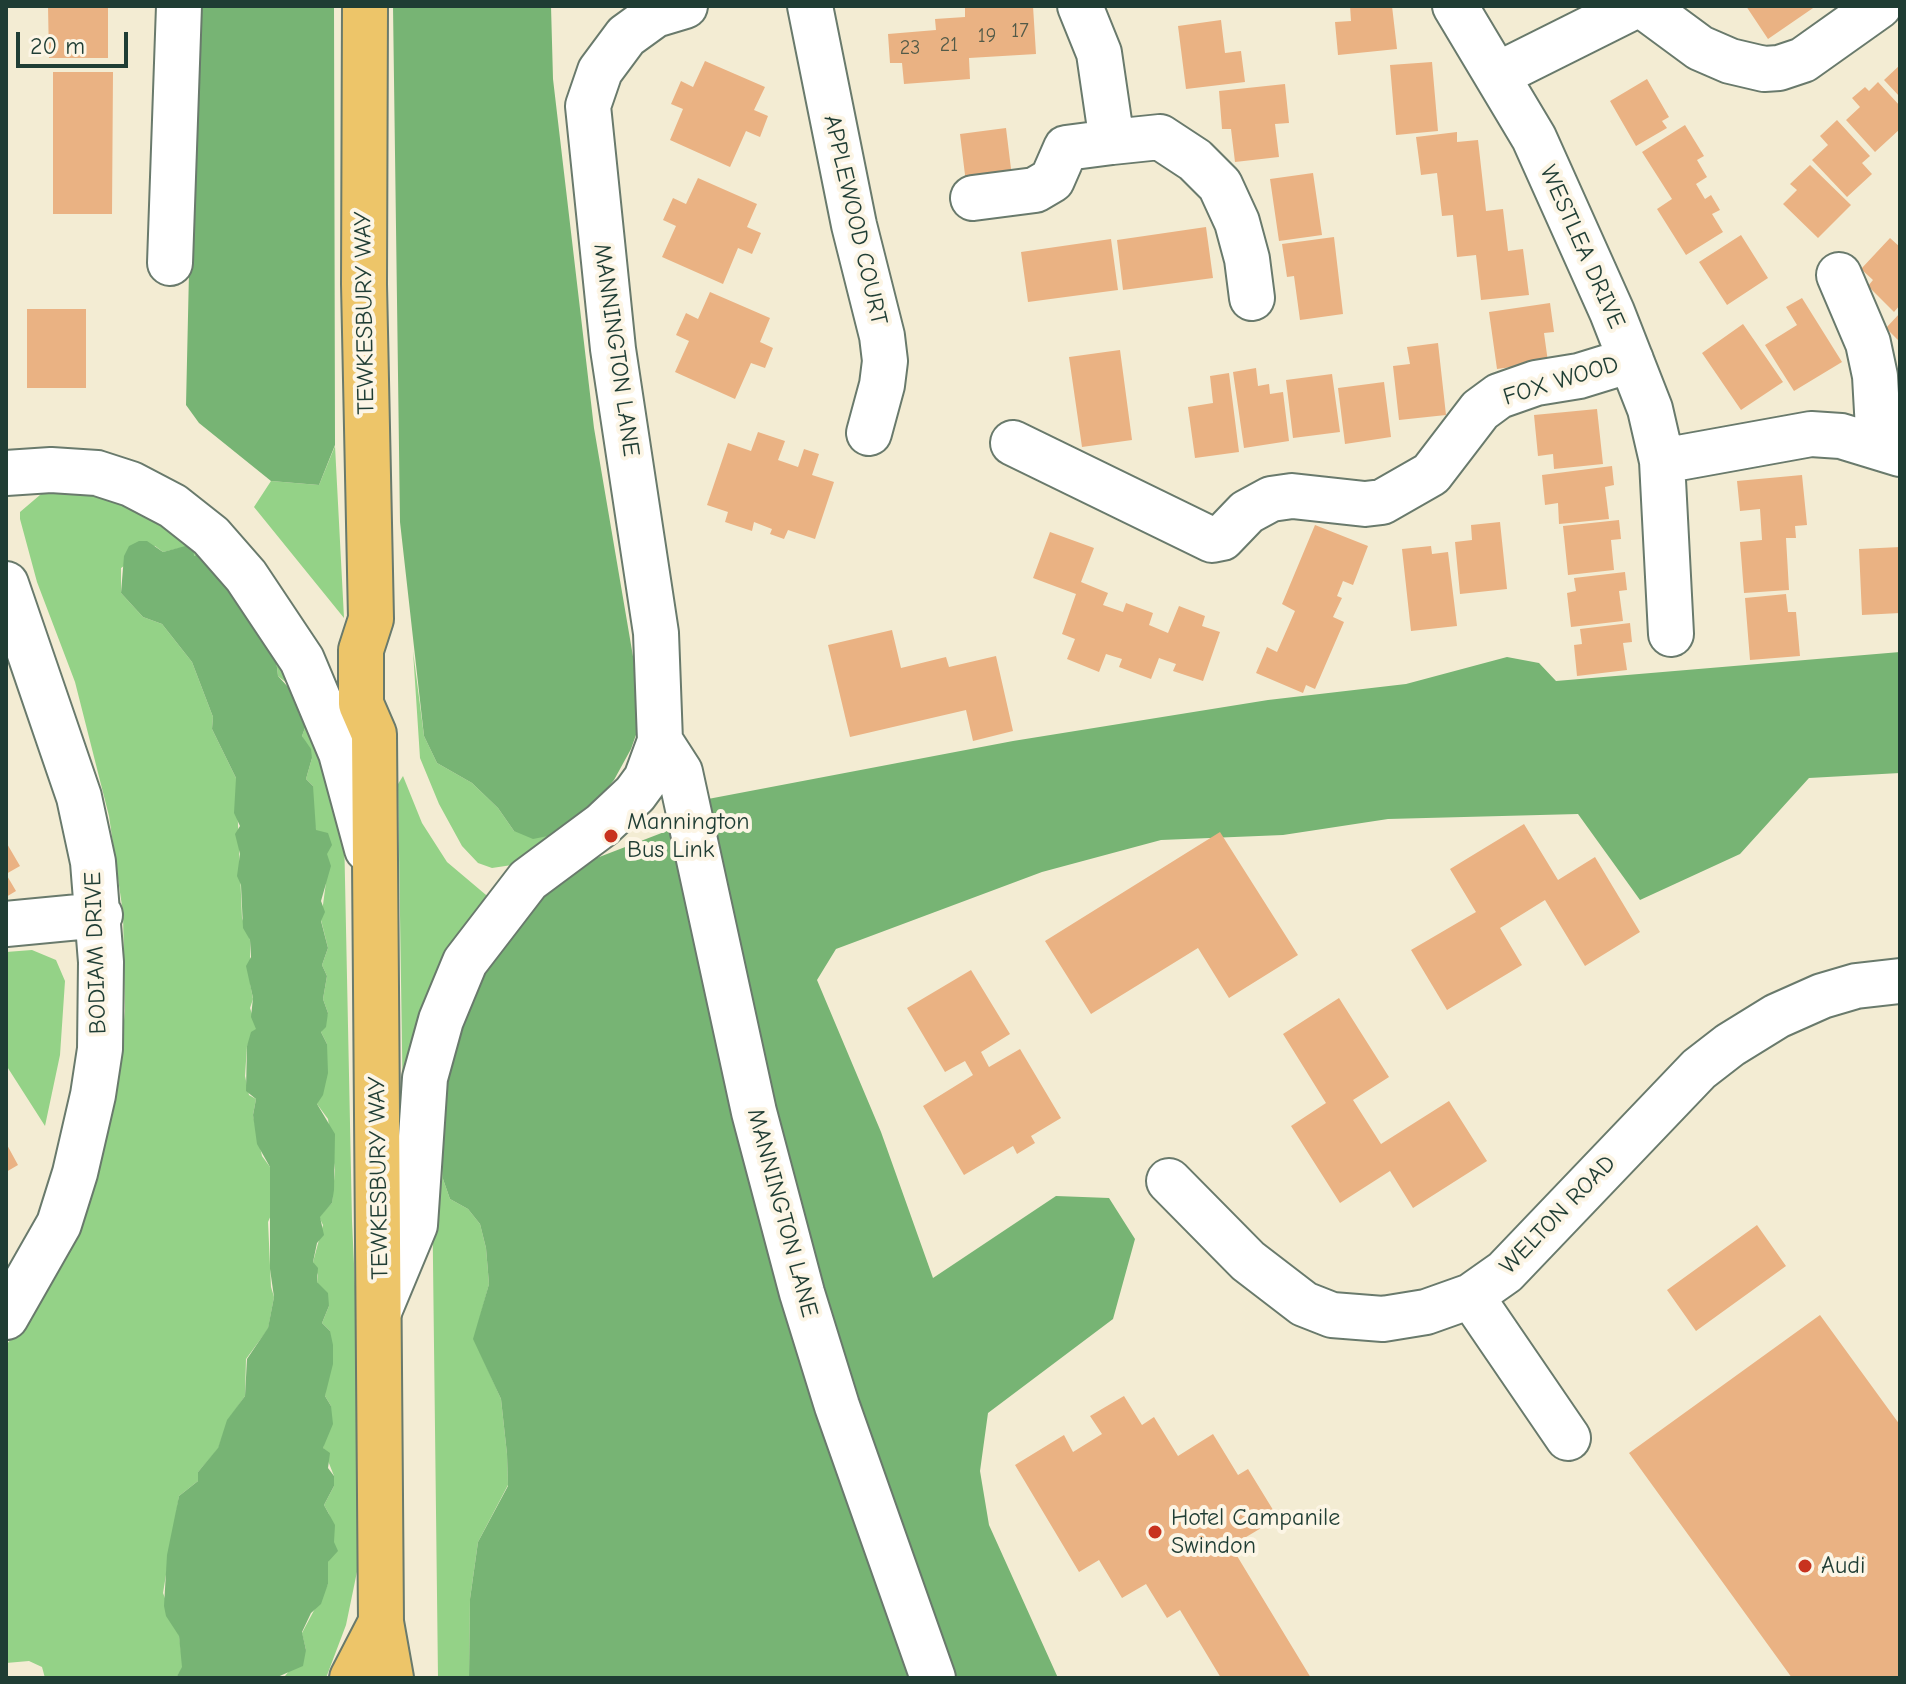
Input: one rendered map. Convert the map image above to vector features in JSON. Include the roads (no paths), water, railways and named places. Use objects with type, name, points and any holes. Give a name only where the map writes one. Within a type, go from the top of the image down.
[{"type":"main road","name":"TEWKESBURY WAY","points":[[365,6],[364,284],[371,619],[386,650],[387,704],[374,734],[381,1622],[391,1678]]},
{"type":"main road","name":"TEWKESBURY WAY","points":[[352,1678],[381,1622]]},
{"type":"street","points":[[170,263],[179,6]]},
{"type":"street","name":"MANNINGTON LANE","points":[[380,1309],[415,1225],[425,1078],[441,1020],[465,962],[528,880],[602,825],[635,794],[650,772],[660,741],[658,664],[643,540],[613,349],[588,106],[600,71],[626,36],[655,15],[685,6]]},
{"type":"street","name":"APPLEWOOD COURT","points":[[810,6],[854,225],[882,336],[885,361],[882,385],[869,433]]},
{"type":"street","points":[[1080,6],[1099,53],[1112,142]]},
{"type":"street","name":"WESTLEA DRIVE","points":[[1455,6],[1499,74],[1573,222],[1650,409],[1662,461],[1671,634]]},
{"type":"street","points":[[1499,74],[1635,6]]},
{"type":"street","points":[[1643,6],[1700,48],[1730,61],[1764,69],[1803,60],[1879,6]]},
{"type":"street","points":[[973,198],[1035,190],[1052,180],[1066,148],[1160,137],[1195,160],[1220,185],[1237,222],[1247,259],[1252,298]]},
{"type":"street","points":[[1662,461],[1811,434],[1841,436],[1890,451],[1868,343],[1839,275]]},
{"type":"street","name":"FOX WOOD","points":[[1013,443],[1212,540],[1222,538],[1247,512],[1271,499],[1292,496],[1365,504],[1382,502],[1431,474],[1480,410],[1499,396],[1536,383],[1579,376],[1631,360]]},
{"type":"street","points":[[6,473],[51,470],[97,473],[131,484],[173,506],[211,536],[246,576],[302,660],[324,705],[354,795],[377,889]]},
{"type":"street","name":"BODIAM DRIVE","points":[[6,584],[72,771],[93,862],[100,915],[100,1049],[85,1137],[59,1224],[6,1317]]},
{"type":"street","name":"MANNINGTON LANE","points":[[660,741],[680,772],[751,1098],[802,1293],[837,1406],[933,1678]]},
{"type":"street","points":[[6,924],[100,915]]},
{"type":"street","name":"WELTON ROAD","points":[[1169,1181],[1248,1261],[1304,1304],[1332,1315],[1383,1319],[1426,1312],[1471,1296],[1505,1272],[1690,1078],[1730,1045],[1777,1016],[1822,996],[1856,986],[1900,981]]},
{"type":"street","points":[[1471,1296],[1568,1438]]},
{"type":"place","name":"Mannington Bus Link","points":[[611,836]]},
{"type":"place","name":"Hotel Campanile Swindon","points":[[1155,1532]]},
{"type":"place","name":"Audi","points":[[1805,1566]]}]
